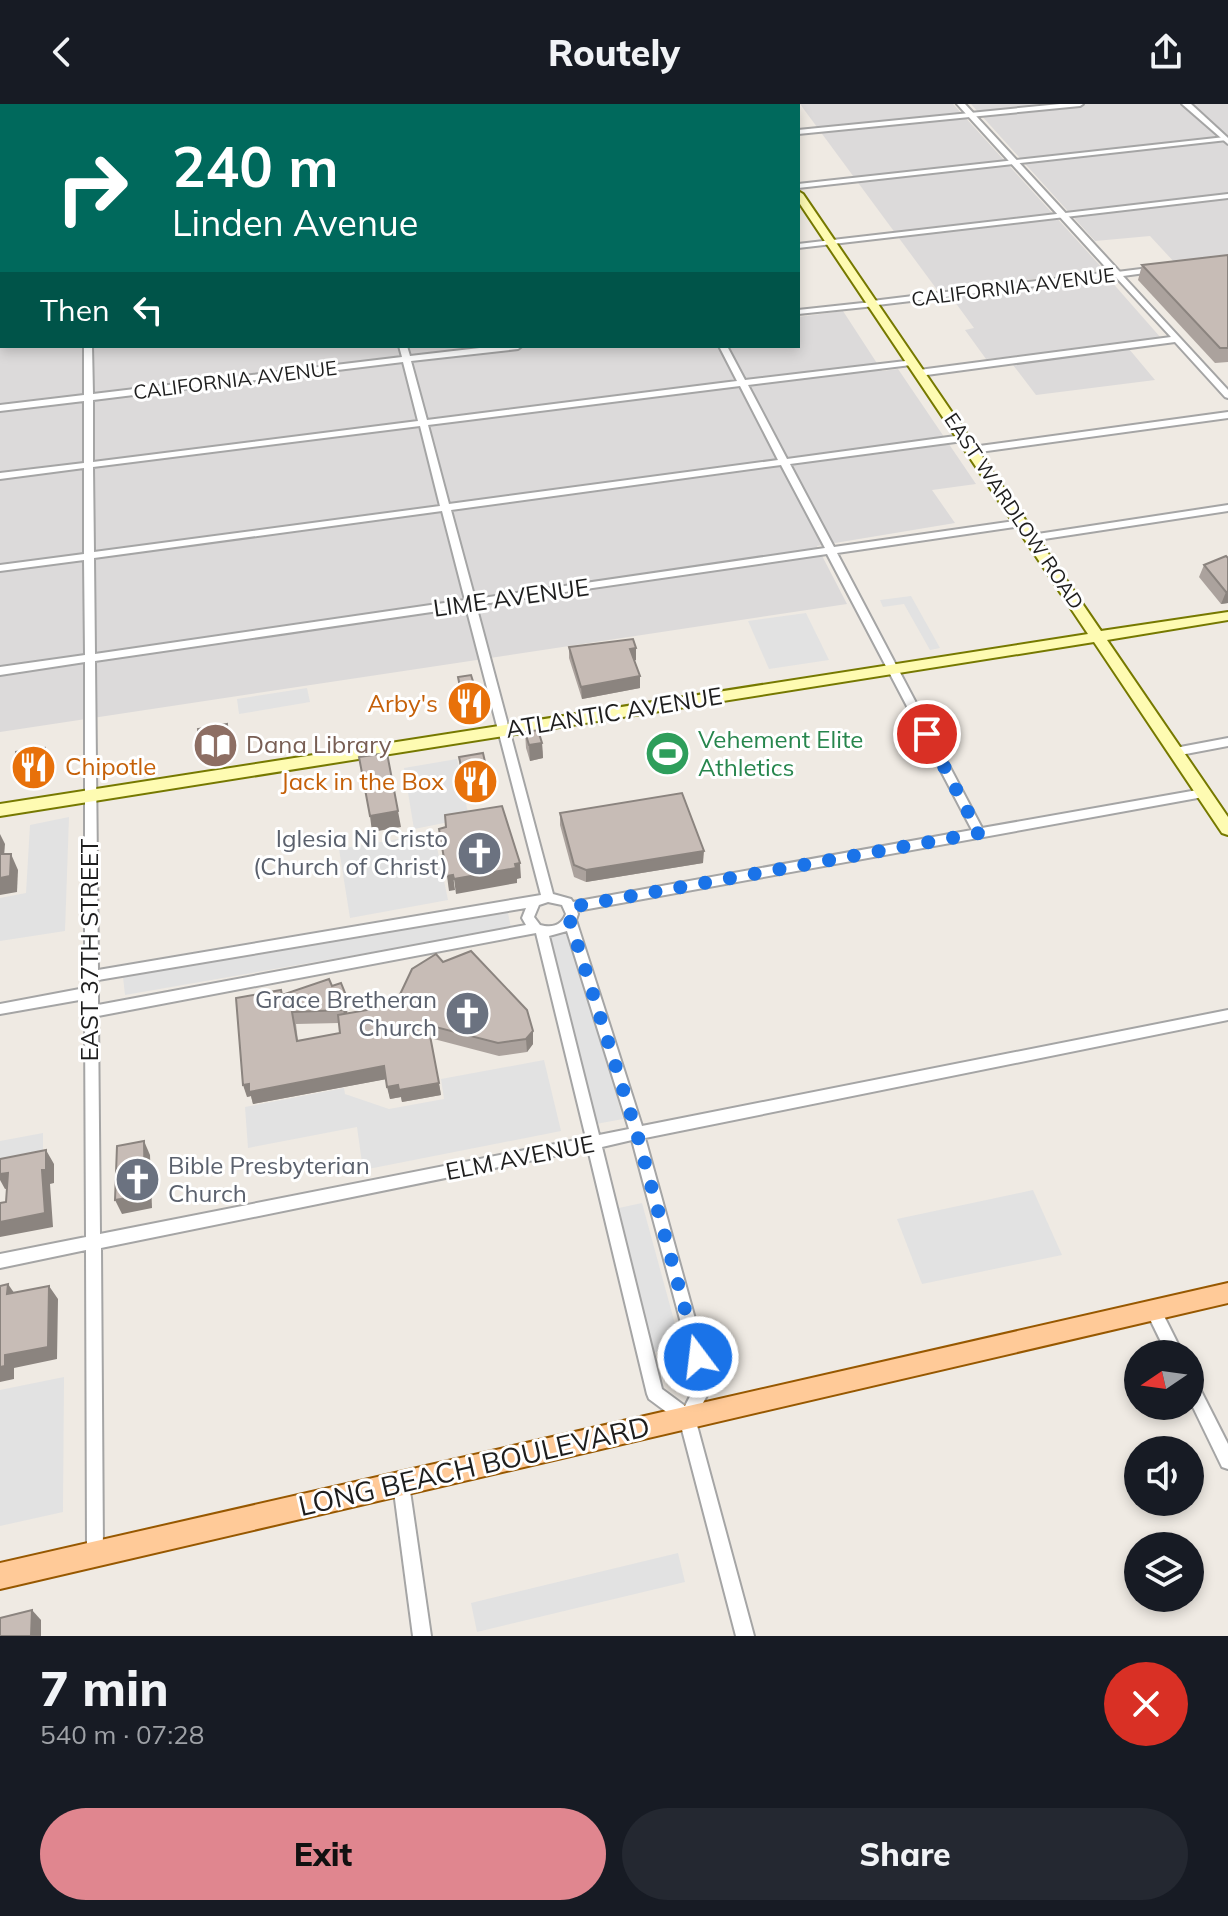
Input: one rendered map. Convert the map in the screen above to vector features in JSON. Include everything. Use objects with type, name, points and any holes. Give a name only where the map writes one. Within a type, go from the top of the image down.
[{"type":"main road","name":"EAST WARDLOW ROAD","points":[[800,197],[1228,829]]},
{"type":"main road","name":"ATLANTIC AVENUE","points":[[0,810],[1228,616]]},
{"type":"main road","name":"LONG BEACH BOULEVARD","points":[[0,1576],[1228,1293]]},
{"type":"street","points":[[961,104],[1228,395]]},
{"type":"street","points":[[800,132],[1080,104]]},
{"type":"street","points":[[1186,104],[1227,140]]},
{"type":"street","points":[[800,186],[1227,140]]},
{"type":"street","points":[[800,246],[1228,196]]},
{"type":"street","name":"CALIFORNIA AVENUE","points":[[800,312],[1172,267]]},
{"type":"street","points":[[919,373],[1177,339]]},
{"type":"street","name":"EAST 37TH STREET","points":[[88,348],[89,993],[95,1553]]},
{"type":"street","points":[[404,348],[548,897]]},
{"type":"street","name":"CALIFORNIA AVENUE","points":[[0,408],[502,348]]},
{"type":"street","points":[[724,348],[979,833]]},
{"type":"street","points":[[0,476],[911,362]]},
{"type":"street","points":[[972,450],[1228,415]]},
{"type":"street","points":[[0,568],[963,438]]},
{"type":"street","points":[[1031,538],[1228,508]]},
{"type":"street","name":"LIME AVENUE","points":[[0,671],[1021,523]]},
{"type":"street","points":[[1175,752],[1228,742]]},
{"type":"street","points":[[90,1012],[539,930],[555,931],[570,914],[979,833],[1203,793]]},
{"type":"street","points":[[91,976],[534,902],[548,897],[562,899],[570,914],[637,1134],[705,1384],[687,1417]]},
{"type":"street","points":[[534,902],[527,912],[539,930],[655,1394],[687,1417],[745,1636]]},
{"type":"street","points":[[0,1009],[89,993]]},
{"type":"street","name":"ELM AVENUE","points":[[0,1261],[1228,1015]]},
{"type":"street","points":[[1154,1311],[1168,1340]]},
{"type":"street","points":[[1204,1412],[1228,1461]]},
{"type":"street","points":[[401,1484],[422,1636]]},
{"type":"shaded area","points":[[800,104],[953,104],[1104,270],[938,291]]},
{"type":"shaded area","points":[[971,104],[1228,104],[1228,256],[1175,263],[1150,236],[1095,241]]},
{"type":"shaded area","points":[[1110,280],[1161,338],[1124,343],[1155,380],[1036,395],[1007,357],[986,359],[965,330],[974,328],[952,298]]},
{"type":"shaded area","points":[[843,311],[882,371],[898,369],[976,484],[932,490],[955,523],[817,546],[847,604],[0,732],[0,348],[800,348],[800,317]]},
{"type":"shaded area","points":[[911,596],[940,648],[930,650],[904,604],[883,607],[880,600]]},
{"type":"shaded area","points":[[806,613],[829,660],[769,669],[748,621]]},
{"type":"shaded area","points":[[307,688],[310,702],[239,714],[237,699]]},
{"type":"shaded area","points":[[457,759],[469,818],[414,829],[404,768]]},
{"type":"shaded area","points":[[69,817],[65,931],[0,941],[0,898],[26,893],[30,825]]},
{"type":"shaded area","points":[[434,833],[448,900],[350,918],[339,849]]},
{"type":"shaded area","points":[[507,908],[511,928],[125,995],[123,977]]},
{"type":"shaded area","points":[[570,929],[623,1119],[596,1124],[546,934]]},
{"type":"shaded area","points":[[544,1060],[561,1131],[363,1170],[357,1127],[248,1148],[245,1107],[344,1088],[345,1094],[389,1109],[444,1099],[441,1079]]},
{"type":"shaded area","points":[[43,1133],[43,1161],[0,1168],[0,1141]]},
{"type":"shaded area","points":[[1033,1190],[1062,1255],[922,1284],[897,1219]]},
{"type":"shaded area","points":[[642,1203],[681,1346],[652,1353],[614,1209]]},
{"type":"shaded area","points":[[64,1377],[63,1512],[0,1526],[0,1390]]},
{"type":"shaded area","points":[[678,1553],[685,1582],[477,1632],[471,1603]]},
{"type":"building","points":[[1228,255],[1228,348],[1220,348],[1142,265]]},
{"type":"building","points":[[1226,556],[1228,558],[1228,592],[1204,565]]},
{"type":"building","points":[[633,639],[636,648],[630,649],[640,676],[581,687],[569,647]]},
{"type":"building","name":"Arby's","points":[[471,675],[482,710],[465,712],[458,677]]},
{"type":"building","points":[[227,724],[229,746],[200,751],[198,729]]},
{"type":"building","points":[[538,730],[542,743],[529,745],[525,732]]},
{"type":"building","points":[[45,748],[45,766],[15,770],[16,752]]},
{"type":"building","points":[[387,753],[398,811],[370,816],[359,757]]},
{"type":"building","points":[[483,753],[490,784],[466,788],[459,757]]},
{"type":"building","points":[[682,793],[704,851],[586,870],[574,865],[560,813]]},
{"type":"building","name":"Iglesia Ni Cristo (Church of Christ)","points":[[502,806],[520,863],[515,864],[516,868],[454,879],[453,875],[447,876],[439,829],[446,827],[445,815]]},
{"type":"building","points":[[0,854],[11,854],[10,876],[0,878]]},
{"type":"building","points":[[471,951],[527,1010],[533,1031],[526,1039],[498,1043],[428,1025],[439,1083],[399,1090],[398,1085],[387,1087],[384,1066],[249,1092],[249,1084],[243,1085],[236,998],[281,990],[282,995],[329,979],[332,986],[341,983],[345,993],[343,1010],[292,1012],[297,1041],[340,1033],[338,1015],[395,1005],[412,969],[436,954],[443,962]]},
{"type":"building","points":[[144,1141],[145,1195],[115,1200],[117,1146]]},
{"type":"building","points":[[46,1150],[46,1170],[42,1170],[45,1213],[0,1222],[0,1203],[6,1202],[8,1173],[0,1174],[0,1159]]},
{"type":"building","points":[[8,1284],[7,1294],[49,1286],[48,1347],[5,1355],[5,1366],[0,1367],[0,1286]]},
{"type":"building","points":[[32,1610],[31,1636],[0,1636],[0,1618]]},
{"type":"place","name":"Arby's","points":[[469,704]]},
{"type":"place","name":"Dana Library","points":[[215,745]]},
{"type":"place","name":"Vehement Elite Athletics","points":[[667,754]]},
{"type":"place","name":"Chipotle","points":[[34,767]]},
{"type":"place","name":"Jack in the Box","points":[[475,782]]},
{"type":"place","name":"Iglesia Ni Cristo (Church of Christ)","points":[[479,853]]},
{"type":"place","name":"Grace Bretheran Church","points":[[468,1014]]},
{"type":"place","name":"Bible Presbyterian Church","points":[[137,1180]]},
{"type":"route","points":[[698,1357],[637,1134],[570,921],[571,907],[979,833],[927,734]]}]
